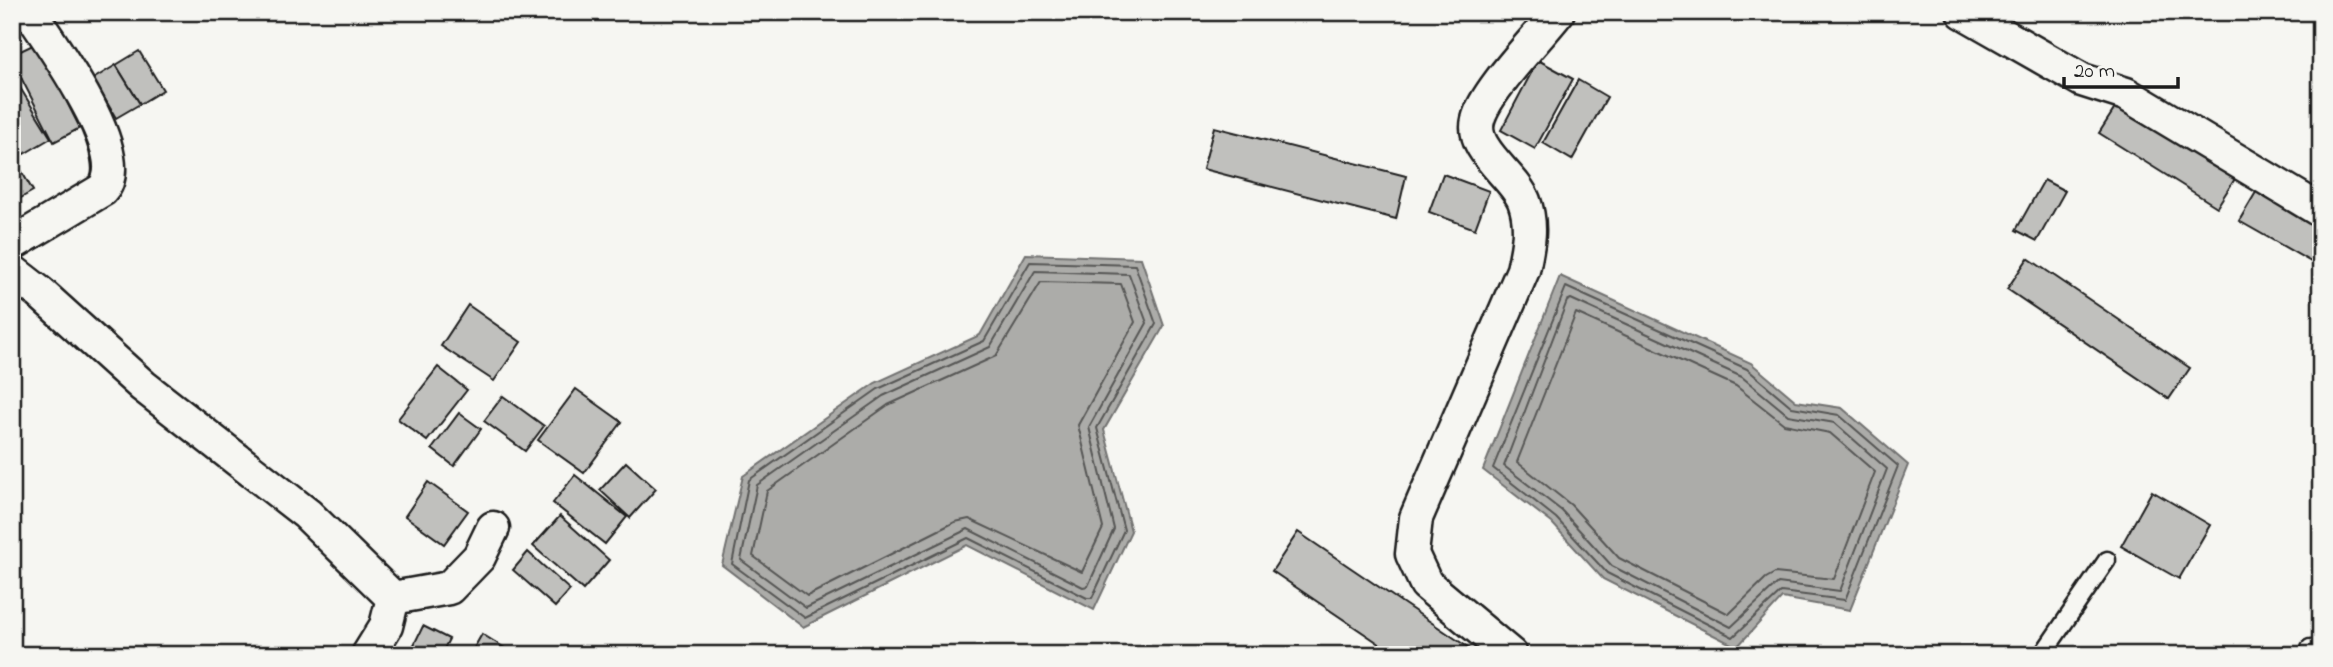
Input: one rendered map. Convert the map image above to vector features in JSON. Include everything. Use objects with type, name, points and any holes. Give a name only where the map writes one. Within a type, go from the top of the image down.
[{"type":"street","points":[[1511,655],[1426,584],[1412,554],[1416,518],[1522,270],[1531,236],[1524,201],[1479,141],[1477,122],[1485,103],[1558,12]]},
{"type":"street","points":[[1963,12],[2082,80],[2126,94],[2321,211]]},
{"type":"street","points":[[12,244],[102,190],[109,178],[105,141],[95,114],[26,22]]},
{"type":"street","points":[[12,271],[40,292],[143,386],[307,514],[393,598]]},
{"type":"street","points":[[393,598],[449,588],[479,557],[493,528]]},
{"type":"street","points":[[368,655],[386,626],[393,598]]},
{"type":"lane","points":[[2042,655],[2106,560]]},
{"type":"water","points":[[1026,254],[1141,258],[1164,326],[1104,430],[1131,531],[1094,610],[967,545],[803,627],[722,565],[743,476],[875,383],[980,335]]},
{"type":"water","points":[[1560,276],[1751,363],[1796,401],[1842,408],[1908,465],[1850,610],[1782,598],[1737,647],[1603,579],[1552,523],[1483,470]]},
{"type":"building","points":[[37,43],[80,128],[54,142],[12,60],[12,55]]},
{"type":"building","points":[[139,51],[163,90],[140,104],[116,65]]},
{"type":"building","points":[[1538,60],[1573,79],[1535,149],[1501,130]]},
{"type":"building","points":[[116,65],[140,104],[116,118],[93,79]]},
{"type":"building","points":[[1578,80],[1607,97],[1572,160],[1543,143]]},
{"type":"building","points":[[19,86],[51,138],[24,154],[12,135],[12,90]]},
{"type":"building","points":[[2121,99],[2238,174],[2217,207],[2099,133]]},
{"type":"building","points":[[1214,127],[1406,176],[1396,219],[1203,169]]},
{"type":"building","points":[[12,155],[33,191],[12,203]]},
{"type":"building","points":[[1443,174],[1489,191],[1475,229],[1429,212]]},
{"type":"building","points":[[2044,180],[2065,191],[2037,241],[2016,230]]},
{"type":"building","points":[[2259,187],[2321,223],[2321,261],[2318,266],[2239,221]]},
{"type":"building","points":[[2028,258],[2190,368],[2169,399],[2007,289]]},
{"type":"building","points":[[468,305],[521,342],[494,381],[441,346]]},
{"type":"building","points":[[438,367],[467,390],[427,441],[398,419]]},
{"type":"building","points":[[576,389],[622,422],[584,473],[538,440]]},
{"type":"building","points":[[503,396],[544,426],[525,451],[484,421]]},
{"type":"building","points":[[459,413],[481,429],[454,466],[432,449]]},
{"type":"building","points":[[626,462],[656,489],[630,518],[600,490]]},
{"type":"building","points":[[575,475],[627,517],[605,544],[553,503]]},
{"type":"building","points":[[428,482],[468,511],[444,544],[405,516]]},
{"type":"building","points":[[2152,491],[2210,525],[2179,579],[2121,546]]},
{"type":"building","points":[[560,516],[609,560],[583,590],[533,546]]},
{"type":"building","points":[[1298,532],[1469,648],[1465,655],[1396,655],[1272,571]]},
{"type":"building","points":[[528,552],[570,590],[555,607],[513,570]]},
{"type":"building","points":[[423,626],[449,639],[441,655],[409,655]]},
{"type":"building","points":[[482,634],[516,655],[470,655]]}]
